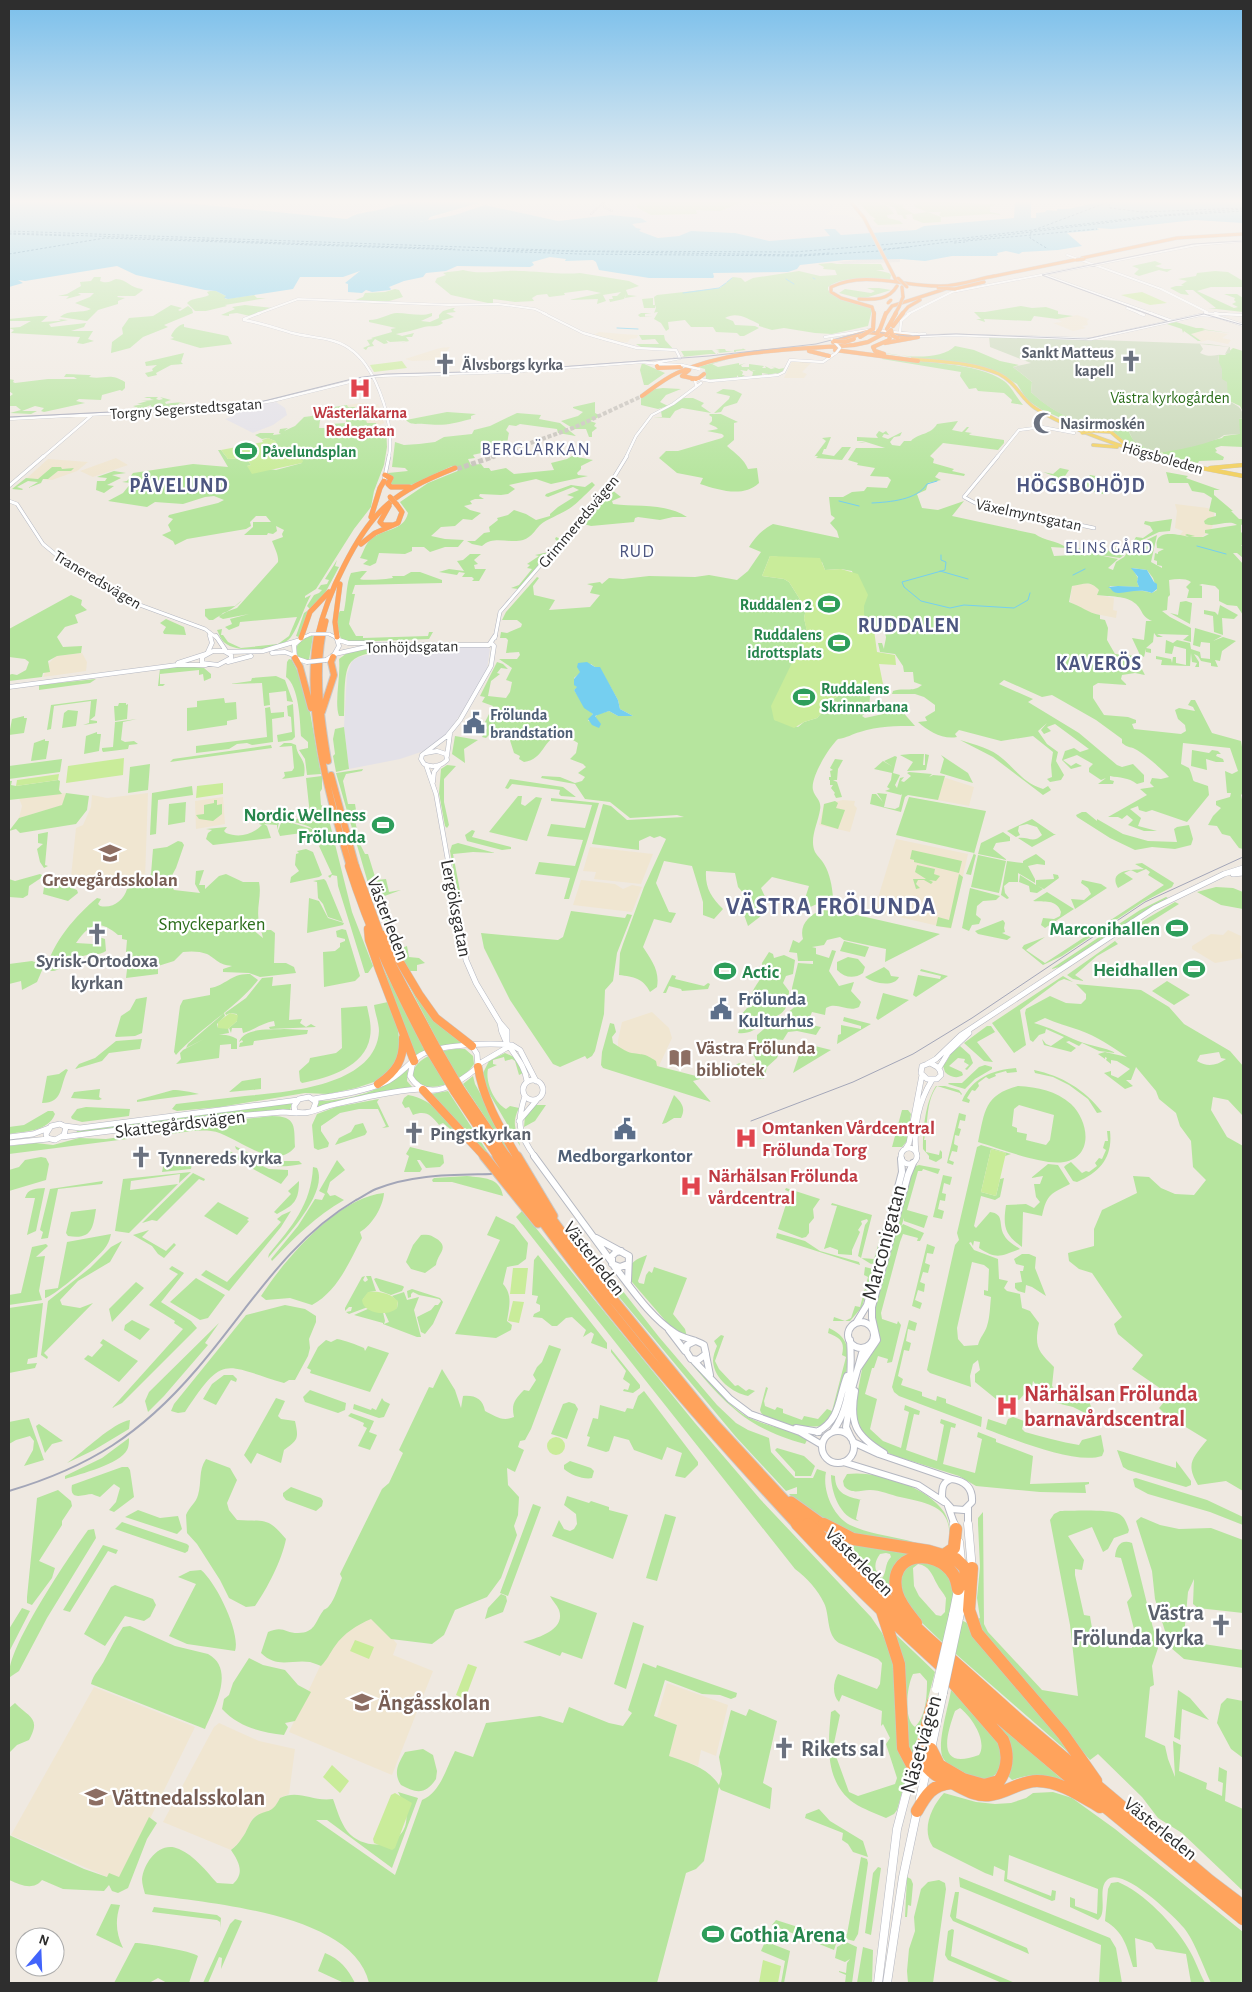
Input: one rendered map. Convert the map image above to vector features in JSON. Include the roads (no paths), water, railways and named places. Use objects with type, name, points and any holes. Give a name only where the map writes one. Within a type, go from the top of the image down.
[{"type":"highway","points":[[834,294],[873,308],[882,331],[890,340],[873,346],[874,350],[896,357]]},
{"type":"highway","points":[[837,294],[849,298],[876,299],[891,294]]},
{"type":"highway","points":[[882,331],[882,310],[896,294]]},
{"type":"highway","points":[[896,357],[878,354],[870,348],[900,307],[903,298],[902,294]]},
{"type":"highway","points":[[838,296],[854,300],[877,302],[898,300],[909,294]]},
{"type":"highway","points":[[882,331],[887,311],[895,304],[930,294]]},
{"type":"highway","points":[[815,348],[865,344],[877,340],[891,310],[934,294]]},
{"type":"highway","points":[[654,364],[659,369],[671,369],[732,355],[842,345],[868,340],[882,331],[912,303],[936,294]]},
{"type":"highway","points":[[654,364],[667,372],[640,396],[677,372],[716,360],[868,340],[882,331],[897,311]]},
{"type":"highway","points":[[780,350],[823,344],[864,333],[882,331],[915,335]]},
{"type":"highway","points":[[830,339],[845,342],[882,331],[897,338],[915,335]]},
{"type":"highway","points":[[880,343],[915,335]]},
{"type":"highway","points":[[854,339],[850,344],[852,347],[872,354],[918,361]]},
{"type":"highway","points":[[799,350],[835,350],[868,355]]},
{"type":"highway","points":[[769,352],[809,351],[829,356]]},
{"type":"highway","points":[[829,356],[822,353],[834,351],[918,361]]},
{"type":"highway","points":[[661,379],[694,364],[732,355]]},
{"type":"highway","points":[[699,381],[682,376],[683,373],[716,360]]},
{"type":"highway","points":[[687,378],[697,378],[704,374]]},
{"type":"highway","points":[[652,389],[672,380],[699,381]]},
{"type":"highway","name":"Västerleden","points":[[371,919],[340,813],[328,759],[319,675],[320,648],[327,615],[340,584],[376,520],[389,506],[423,484],[456,468],[414,486],[389,502],[370,521],[332,589],[319,624],[315,648],[313,686],[316,727],[335,814],[371,919],[398,991],[523,1195],[579,1270],[663,1375],[749,1475],[881,1609],[933,1658],[1115,1816],[1243,1919]]},
{"type":"highway","points":[[384,478],[391,478],[388,484],[391,487],[414,486]]},
{"type":"highway","points":[[361,544],[376,533],[396,525],[400,520],[402,512],[383,489],[384,478]]},
{"type":"highway","points":[[370,521],[376,505],[379,488],[384,478]]},
{"type":"highway","points":[[389,506],[381,519],[381,524],[390,525],[400,520]]},
{"type":"highway","points":[[338,639],[335,622],[340,584]]},
{"type":"highway","points":[[299,639],[310,612],[332,589]]},
{"type":"highway","points":[[322,713],[334,678],[331,662],[334,655]]},
{"type":"highway","points":[[294,657],[300,667],[316,727]]},
{"type":"highway","points":[[371,919],[436,1018],[472,1046]]},
{"type":"highway","points":[[371,919],[369,940],[414,1061]]},
{"type":"highway","points":[[378,1084],[392,1075],[401,1062],[403,1041],[400,1026]]},
{"type":"highway","points":[[479,1066],[479,1081],[487,1100],[526,1172],[569,1244]]},
{"type":"highway","points":[[422,1090],[472,1141],[517,1199],[579,1270]]},
{"type":"highway","name":"Västerleden","points":[[457,1090],[569,1244],[714,1423],[774,1489],[856,1572],[924,1635],[1104,1792],[1210,1881],[1243,1906]]},
{"type":"highway","points":[[774,1489],[828,1527],[849,1538],[868,1544],[919,1549],[944,1555],[961,1562],[966,1569],[962,1587]]},
{"type":"highway","points":[[944,1555],[951,1552],[955,1547],[956,1529]]},
{"type":"highway","points":[[924,1635],[898,1596],[894,1582],[898,1567],[906,1560],[918,1557],[942,1562],[950,1568],[962,1587]]},
{"type":"highway","points":[[972,1568],[970,1610],[977,1633],[1063,1734],[1104,1792]]},
{"type":"highway","points":[[881,1609],[899,1664],[903,1748],[913,1767]]},
{"type":"highway","points":[[931,1749],[939,1765],[977,1784],[993,1784],[998,1781],[1006,1770],[1007,1750],[1003,1740],[933,1658]]},
{"type":"highway","points":[[933,1702],[923,1752],[925,1764],[951,1783],[971,1792],[987,1796],[994,1795],[1021,1782],[1038,1781],[1050,1783],[1115,1816]]},
{"type":"highway","points":[[917,1811],[932,1788],[937,1785],[951,1783]]},
{"type":"main road","name":"Högsboleden","points":[[896,357],[967,366],[994,373],[1013,383],[1030,406],[1078,433]]},
{"type":"main road","name":"Högsboleden","points":[[918,361],[964,367],[995,374],[1010,384],[1028,407],[1078,433],[1181,464],[1243,477]]},
{"type":"main road","points":[[1078,433],[1104,430],[1113,433],[1123,444],[1137,452]]},
{"type":"main road","points":[[1078,433],[1106,436],[1112,434],[1093,431]]},
{"type":"main road","points":[[1078,433],[1100,442],[1092,444],[1109,445],[1137,452]]},
{"type":"main road","name":"Högsboleden","points":[[1137,452],[1207,471],[1243,477]]},
{"type":"main road","points":[[1181,464],[1209,468],[1243,465]]},
{"type":"street","points":[[901,333],[900,323],[905,317],[942,295],[947,294]]},
{"type":"street","points":[[1089,294],[1168,321]]},
{"type":"street","points":[[1094,294],[1168,321]]},
{"type":"street","points":[[1171,294],[1206,313],[1230,320]]},
{"type":"street","points":[[384,478],[390,451],[390,427],[387,411],[374,377],[364,362],[339,342],[292,333],[244,319],[298,299],[449,305],[505,304],[537,310],[587,335],[634,347],[676,350],[680,359],[654,364]]},
{"type":"street","points":[[830,339],[839,335],[869,330],[915,335],[1090,338],[1206,313],[1218,315],[1243,325]]},
{"type":"street","points":[[1214,316],[1228,314],[1243,316]]},
{"type":"street","points":[[830,339],[839,335]]},
{"type":"street","points":[[915,335],[1090,338]]},
{"type":"street","points":[[699,381],[779,375],[784,372],[790,360],[821,362],[840,349],[830,339]]},
{"type":"street","points":[[830,339],[838,345]]},
{"type":"street","name":"Torgny Segerstedtsgatan","points":[[9,419],[243,406],[374,377],[508,372],[637,362],[682,365],[699,369],[704,374]]},
{"type":"street","points":[[699,381],[704,374]]},
{"type":"street","name":"Grimmeredsvägen","points":[[490,644],[495,638],[500,612],[608,487],[621,468],[636,436],[652,415],[673,404],[699,381]]},
{"type":"street","points":[[9,486],[93,415]]},
{"type":"street","name":"Växelmyntsgatan","points":[[1078,433],[1042,427],[1020,429],[967,490],[964,497],[975,503],[1094,528]]},
{"type":"street","name":"Traneredsvägen","points":[[9,501],[17,504],[46,547],[67,564],[130,601],[215,635],[227,652]]},
{"type":"street","points":[[206,665],[201,660],[212,642],[208,632]]},
{"type":"street","points":[[9,687],[102,676],[177,665],[217,666],[250,656],[279,652],[307,662],[326,660],[334,655],[339,646],[338,639],[329,634],[311,634],[285,647],[268,651],[247,653],[215,651],[171,664],[102,676]]},
{"type":"street","points":[[294,657],[293,649],[299,639]]},
{"type":"street","name":"Tonhöjdsgatan","points":[[338,639],[348,643],[490,644]]},
{"type":"street","name":"Tonhöjdsgatan","points":[[334,655],[359,646],[377,644],[442,646],[490,644]]},
{"type":"street","points":[[426,753],[450,734],[489,671],[494,649],[490,644]]},
{"type":"street","points":[[227,652],[231,657],[227,662]]},
{"type":"street","points":[[447,756],[450,734]]},
{"type":"street","points":[[426,753],[437,751],[444,752],[447,756]]},
{"type":"street","name":"Lergöksgatan","points":[[426,753],[421,759],[426,765],[433,785],[466,960],[476,983],[507,1032],[508,1045]]},
{"type":"street","name":"Lergöksgatan","points":[[433,785],[434,772],[446,761],[447,756]]},
{"type":"street","points":[[426,765],[440,765]]},
{"type":"street","points":[[950,1046],[939,1068],[941,1075],[932,1080],[925,1089],[921,1104],[916,1152],[918,1159],[913,1163],[906,1163],[901,1159],[900,1152],[909,1144],[922,1075],[920,1068],[936,1059],[950,1046],[978,1025],[1154,908],[1243,868]]},
{"type":"street","points":[[1223,876],[1243,873]]},
{"type":"street","name":"Lergöksgatan","points":[[500,1023],[503,1040],[526,1072],[527,1081]]},
{"type":"street","points":[[492,1045],[502,1033]]},
{"type":"street","points":[[492,1045],[508,1045],[479,1066],[477,1054],[472,1046],[492,1045]]},
{"type":"street","name":"Lergöksgatan","points":[[508,1045],[520,1050],[536,1081]]},
{"type":"street","name":"Skattegårdsvägen","points":[[9,1137],[33,1134],[58,1124],[80,1128],[355,1092],[392,1080],[429,1051],[438,1048],[472,1046]]},
{"type":"street","points":[[497,1052],[514,1053]]},
{"type":"street","points":[[414,1061],[411,1078],[422,1090]]},
{"type":"street","points":[[927,1064],[934,1064],[939,1068]]},
{"type":"street","name":"Skattegårdsvägen","points":[[9,1143],[55,1140],[62,1137],[224,1117],[283,1112],[306,1114],[313,1110],[395,1091],[434,1090],[455,1084],[479,1066]]},
{"type":"street","points":[[922,1075],[932,1080]]},
{"type":"street","points":[[518,1121],[541,1096],[542,1091],[536,1081],[527,1081],[524,1087],[526,1096],[518,1121],[521,1134],[532,1153],[629,1284],[668,1328],[691,1359],[739,1407],[771,1423],[800,1432],[822,1445],[827,1456],[835,1461],[918,1485],[956,1510],[968,1508],[972,1502],[972,1492],[964,1482],[894,1460],[852,1440],[842,1432],[817,1432],[771,1423]]},
{"type":"street","points":[[526,1096],[530,1100],[536,1101]]},
{"type":"street","points":[[313,1099],[316,1104],[313,1110]]},
{"type":"street","points":[[297,1113],[294,1106],[298,1100]]},
{"type":"street","points":[[62,1137],[67,1130],[65,1126]]},
{"type":"street","points":[[48,1139],[46,1134],[50,1128]]},
{"type":"street","points":[[906,1148],[916,1152]]},
{"type":"street","name":"Marconigatan","points":[[856,1323],[867,1306],[878,1267],[902,1172],[901,1159]]},
{"type":"street","name":"Marconigatan","points":[[858,1368],[867,1353],[876,1344],[877,1336],[874,1329],[872,1307],[908,1175],[913,1163]]},
{"type":"street","points":[[590,1232],[608,1246],[622,1251],[629,1256],[627,1275],[629,1284]]},
{"type":"street","points":[[613,1263],[613,1254],[622,1251]]},
{"type":"street","points":[[613,1263],[620,1268],[628,1264]]},
{"type":"street","points":[[822,1445],[824,1438],[838,1426],[841,1418],[852,1354],[848,1330],[856,1323],[866,1324],[874,1329],[874,1339],[871,1345],[862,1347],[850,1340]]},
{"type":"street","points":[[668,1328],[682,1337],[704,1345],[711,1378]]},
{"type":"street","points":[[686,1351],[687,1346],[695,1341]]},
{"type":"street","name":"Marconigatan","points":[[852,1440],[846,1430],[846,1421],[862,1354],[871,1345]]},
{"type":"street","points":[[691,1359],[702,1359],[706,1354]]},
{"type":"street","points":[[817,1432],[829,1426],[834,1420],[846,1378],[849,1374]]},
{"type":"street","name":"Marconigatan","points":[[855,1383],[852,1414],[854,1424],[861,1437],[871,1446],[894,1460]]},
{"type":"street","points":[[842,1462],[849,1459],[853,1454],[852,1440]]},
{"type":"street","points":[[952,1479],[946,1481],[942,1486],[941,1494],[959,1538],[961,1562]]},
{"type":"street","name":"Näsetvägen","points":[[887,1983],[903,1877],[928,1768],[939,1691],[962,1587],[972,1568],[967,1517],[968,1508]]},
{"type":"street","name":"Näsetvägen","points":[[878,1983],[897,1829],[913,1767],[933,1702],[939,1691]]},
{"type":"water","points":[[222,294],[261,294],[228,299],[224,298],[226,296]]},
{"type":"water","points":[[1131,568],[1147,570],[1157,584],[1157,589],[1152,593],[1140,591],[1117,593],[1108,587],[1139,587],[1138,577]]},
{"type":"water","points":[[587,662],[595,667],[600,667],[618,700],[620,709],[633,716],[618,716],[609,711],[595,716],[601,724],[599,728],[592,725],[588,719],[593,714],[584,708],[574,690],[577,687],[574,685],[574,679],[580,672],[577,667],[578,663]]},
{"type":"waterway","points":[[617,328],[638,329]]},
{"type":"waterway","points":[[872,503],[895,501],[910,497],[917,494],[927,484],[937,481]]},
{"type":"waterway","points":[[839,501],[859,506]]},
{"type":"waterway","points":[[1197,546],[1226,554]]},
{"type":"waterway","points":[[941,555],[941,560],[946,562],[945,570],[941,571]]},
{"type":"waterway","points":[[1073,575],[1085,569]]},
{"type":"waterway","points":[[941,571],[968,579]]},
{"type":"waterway","points":[[941,571],[902,582],[904,587],[921,601],[950,608],[964,605],[1014,608],[1028,600],[1030,593]]},
{"type":"tunnel","points":[[491,457],[573,428],[642,396]]},
{"type":"tunnel","points":[[457,469],[495,456]]},
{"type":"tram line","points":[[1094,294],[1167,321]]},
{"type":"tram line","points":[[9,417],[232,406],[264,401],[356,378],[386,374],[505,371],[709,356],[816,344],[867,331],[907,336],[956,334],[1086,339],[1204,314],[1243,325]]},
{"type":"tram line","points":[[751,1121],[853,1082],[913,1054],[972,1018],[1145,902],[1243,857]]},
{"type":"tram line","points":[[9,1491],[38,1482],[89,1459],[112,1446],[155,1413],[196,1370],[288,1256],[309,1235],[356,1200],[376,1189],[404,1180],[432,1176],[491,1174]]},
{"type":"place","name":"Sankt Matteus kapell","points":[[1131,361]]},
{"type":"place","name":"Älvsborgs kyrka","points":[[445,364]]},
{"type":"place","name":"Wästerläkarna Redegatan","points":[[360,388]]},
{"type":"place","name":"Nasirmoskén","points":[[1044,423]]},
{"type":"place","name":"Påvelundsplan","points":[[246,451]]},
{"type":"place","name":"Ruddalen 2","points":[[829,604]]},
{"type":"place","name":"Ruddalens idrottsplats","points":[[839,643]]},
{"type":"place","name":"Ruddalens Skrinnarbana","points":[[804,697]]},
{"type":"place","name":"Frölunda brandstation","points":[[474,723]]},
{"type":"place","name":"Nordic Wellness Frölunda","points":[[383,825]]},
{"type":"place","name":"Grevegårdsskolan","points":[[110,853]]},
{"type":"place","name":"Marconihallen","points":[[1177,928]]},
{"type":"place","name":"Syrisk-Ortodoxa kyrkan","points":[[97,934]]},
{"type":"place","name":"Heidhallen","points":[[1194,969]]},
{"type":"place","name":"Actic","points":[[725,971]]},
{"type":"place","name":"Frölunda Kulturhus","points":[[721,1009]]},
{"type":"place","name":"Västra Frölunda bibliotek","points":[[680,1058]]},
{"type":"place","name":"Medborgarkontor","points":[[625,1129]]},
{"type":"place","name":"Pingstkyrkan","points":[[414,1133]]},
{"type":"place","name":"Omtanken Vårdcentral Frölunda Torg","points":[[746,1138]]},
{"type":"place","name":"Tynnereds kyrka","points":[[141,1157]]},
{"type":"place","name":"Närhälsan Frölunda vårdcentral","points":[[691,1186]]},
{"type":"place","name":"Närhälsan Frölunda barnavårdscentral","points":[[1007,1406]]},
{"type":"place","name":"Västra Frölunda kyrka","points":[[1221,1625]]},
{"type":"place","name":"Ängåsskolan","points":[[362,1702]]},
{"type":"place","name":"Rikets sal","points":[[784,1748]]},
{"type":"place","name":"Vättnedalsskolan","points":[[96,1797]]},
{"type":"place","name":"Gothia Arena","points":[[713,1934]]},
{"type":"district","name":"BERGLÄRKAN","points":[[536,449]]},
{"type":"district","name":"PÅVELUND","points":[[179,485]]},
{"type":"district","name":"HÖGSBOHÖJD","points":[[1081,485]]},
{"type":"district","name":"ELINS GÅRD","points":[[1109,547]]},
{"type":"district","name":"RUD","points":[[637,551]]},
{"type":"district","name":"RUDDALEN","points":[[909,625]]},
{"type":"district","name":"KAVERÖS","points":[[1099,663]]},
{"type":"district","name":"VÄSTRA FRÖLUNDA","points":[[831,906]]},
{"type":"park label","name":"Västra kyrkogården","points":[[1170,397]]},
{"type":"park label","name":"Smyckeparken","points":[[212,923]]}]
